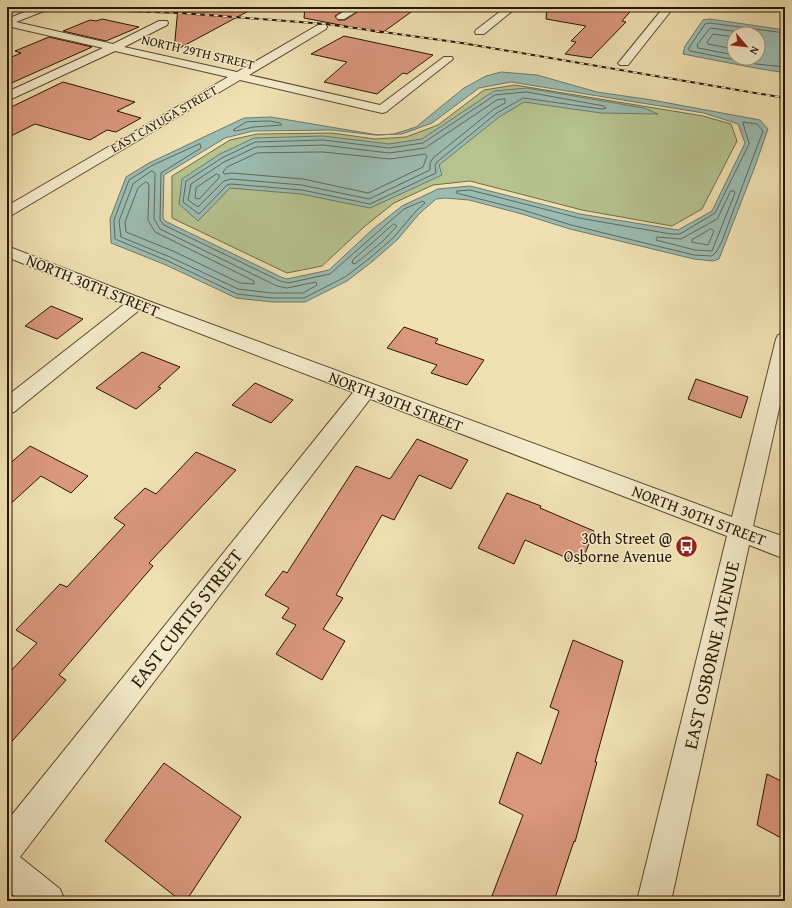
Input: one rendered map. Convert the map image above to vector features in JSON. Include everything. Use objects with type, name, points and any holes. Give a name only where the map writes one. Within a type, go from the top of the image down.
[{"type":"street","points":[[7,22],[46,7]]},
{"type":"street","points":[[341,17],[359,7]]},
{"type":"street","points":[[480,32],[512,7]]},
{"type":"street","points":[[624,64],[670,7]]},
{"type":"street","name":"NORTH 29TH STREET","points":[[7,22],[382,109],[448,59]]},
{"type":"street","points":[[7,97],[116,48],[163,23]]},
{"type":"street","name":"EAST CAYUGA STREET","points":[[7,212],[322,27]]},
{"type":"street","name":"NORTH 30TH STREET","points":[[7,251],[137,303],[785,548]]},
{"type":"street","points":[[7,407],[137,303]]},
{"type":"street","name":"EAST OSBORNE AVENUE","points":[[654,901],[785,339]]},
{"type":"street","name":"EAST CURTIS STREET","points":[[7,847],[366,390]]},
{"type":"street","points":[[7,868],[48,901]]},
{"type":"green space","points":[[515,85],[703,116],[731,124],[737,141],[702,209],[672,226],[582,210],[470,181],[433,185],[394,203],[365,226],[322,266],[287,273],[172,218],[172,176],[230,140],[257,134],[332,133],[375,139],[406,137],[438,125],[484,90]]},
{"type":"water","points":[[710,19],[758,26],[726,26],[726,62],[683,54],[685,46],[703,20]]},
{"type":"water","points":[[766,27],[785,30],[785,71],[780,72],[745,66],[766,66]]},
{"type":"water","points":[[501,72],[537,75],[597,92],[652,100],[760,120],[768,129],[719,259],[713,261],[694,259],[570,229],[469,200],[445,198],[436,199],[419,214],[397,240],[347,281],[305,302],[272,302],[236,298],[166,265],[111,243],[110,219],[126,177],[149,163],[244,118],[271,117],[377,135],[332,130],[253,131],[225,138],[164,175],[163,218],[165,221],[287,279],[329,270],[373,229],[402,206],[438,189],[470,186],[580,214],[678,230],[712,211],[745,143],[738,124],[704,113],[511,82],[479,88],[432,123],[402,134],[382,135],[394,134],[416,127],[464,88],[486,76]]},
{"type":"water","points":[[527,88],[644,108],[658,114],[601,113],[524,102],[499,117],[439,165],[442,175],[370,208],[301,194],[230,188],[198,221],[179,204],[182,179],[220,154],[254,138],[323,136],[389,144],[422,139],[494,91]]},
{"type":"building","points":[[178,7],[256,7],[174,51]]},
{"type":"building","points":[[305,7],[349,7],[335,16],[338,20],[345,20],[365,7],[418,7],[382,33],[304,18]]},
{"type":"building","points":[[547,7],[634,7],[622,21],[626,22],[591,58],[565,54],[576,42],[571,41],[586,26],[546,19]]},
{"type":"building","points":[[102,19],[139,27],[106,41],[63,31],[90,20],[96,21]]},
{"type":"building","points":[[344,36],[433,55],[407,74],[403,73],[377,94],[324,82],[347,62],[311,54]]},
{"type":"building","points":[[49,37],[92,47],[7,85],[7,59],[21,53],[15,51]]},
{"type":"building","points":[[63,82],[135,102],[117,111],[141,118],[116,132],[107,130],[90,140],[35,124],[7,138],[7,109]]},
{"type":"building","points":[[51,306],[83,319],[57,339],[25,326]]},
{"type":"building","points":[[404,327],[438,339],[435,343],[484,360],[467,385],[431,373],[437,365],[387,348]]},
{"type":"building","points":[[142,352],[180,367],[158,387],[161,388],[136,409],[96,388]]},
{"type":"building","points":[[696,379],[748,397],[741,418],[688,399]]},
{"type":"building","points":[[255,383],[293,400],[271,423],[232,405]]},
{"type":"building","points":[[417,439],[468,460],[451,489],[419,475],[394,520],[382,515],[336,595],[343,598],[323,629],[345,641],[322,680],[276,654],[296,625],[282,618],[289,608],[265,595],[283,571],[287,573],[356,466],[390,479]]},
{"type":"building","points":[[30,446],[88,476],[71,493],[41,476],[7,507],[7,466]]},
{"type":"building","points":[[196,452],[236,470],[149,563],[153,566],[59,675],[66,680],[7,747],[7,675],[37,643],[16,630],[60,584],[67,587],[125,525],[114,518],[145,488],[156,494]]},
{"type":"building","points":[[507,493],[541,506],[540,508],[594,531],[581,564],[525,540],[514,564],[478,548]]},
{"type":"building","points":[[573,640],[623,661],[575,842],[574,841],[554,901],[490,901],[523,815],[499,803],[517,752],[541,764],[559,711],[550,707]]},
{"type":"building","points":[[164,763],[241,817],[186,901],[181,901],[105,841]]},
{"type":"building","points":[[767,774],[785,783],[785,840],[757,825]]},
{"type":"railway","points":[[7,7],[181,13],[326,24],[462,43],[785,98]]},
{"type":"place","name":"30th Street @ Osborne Avenue","points":[[687,547]]}]
